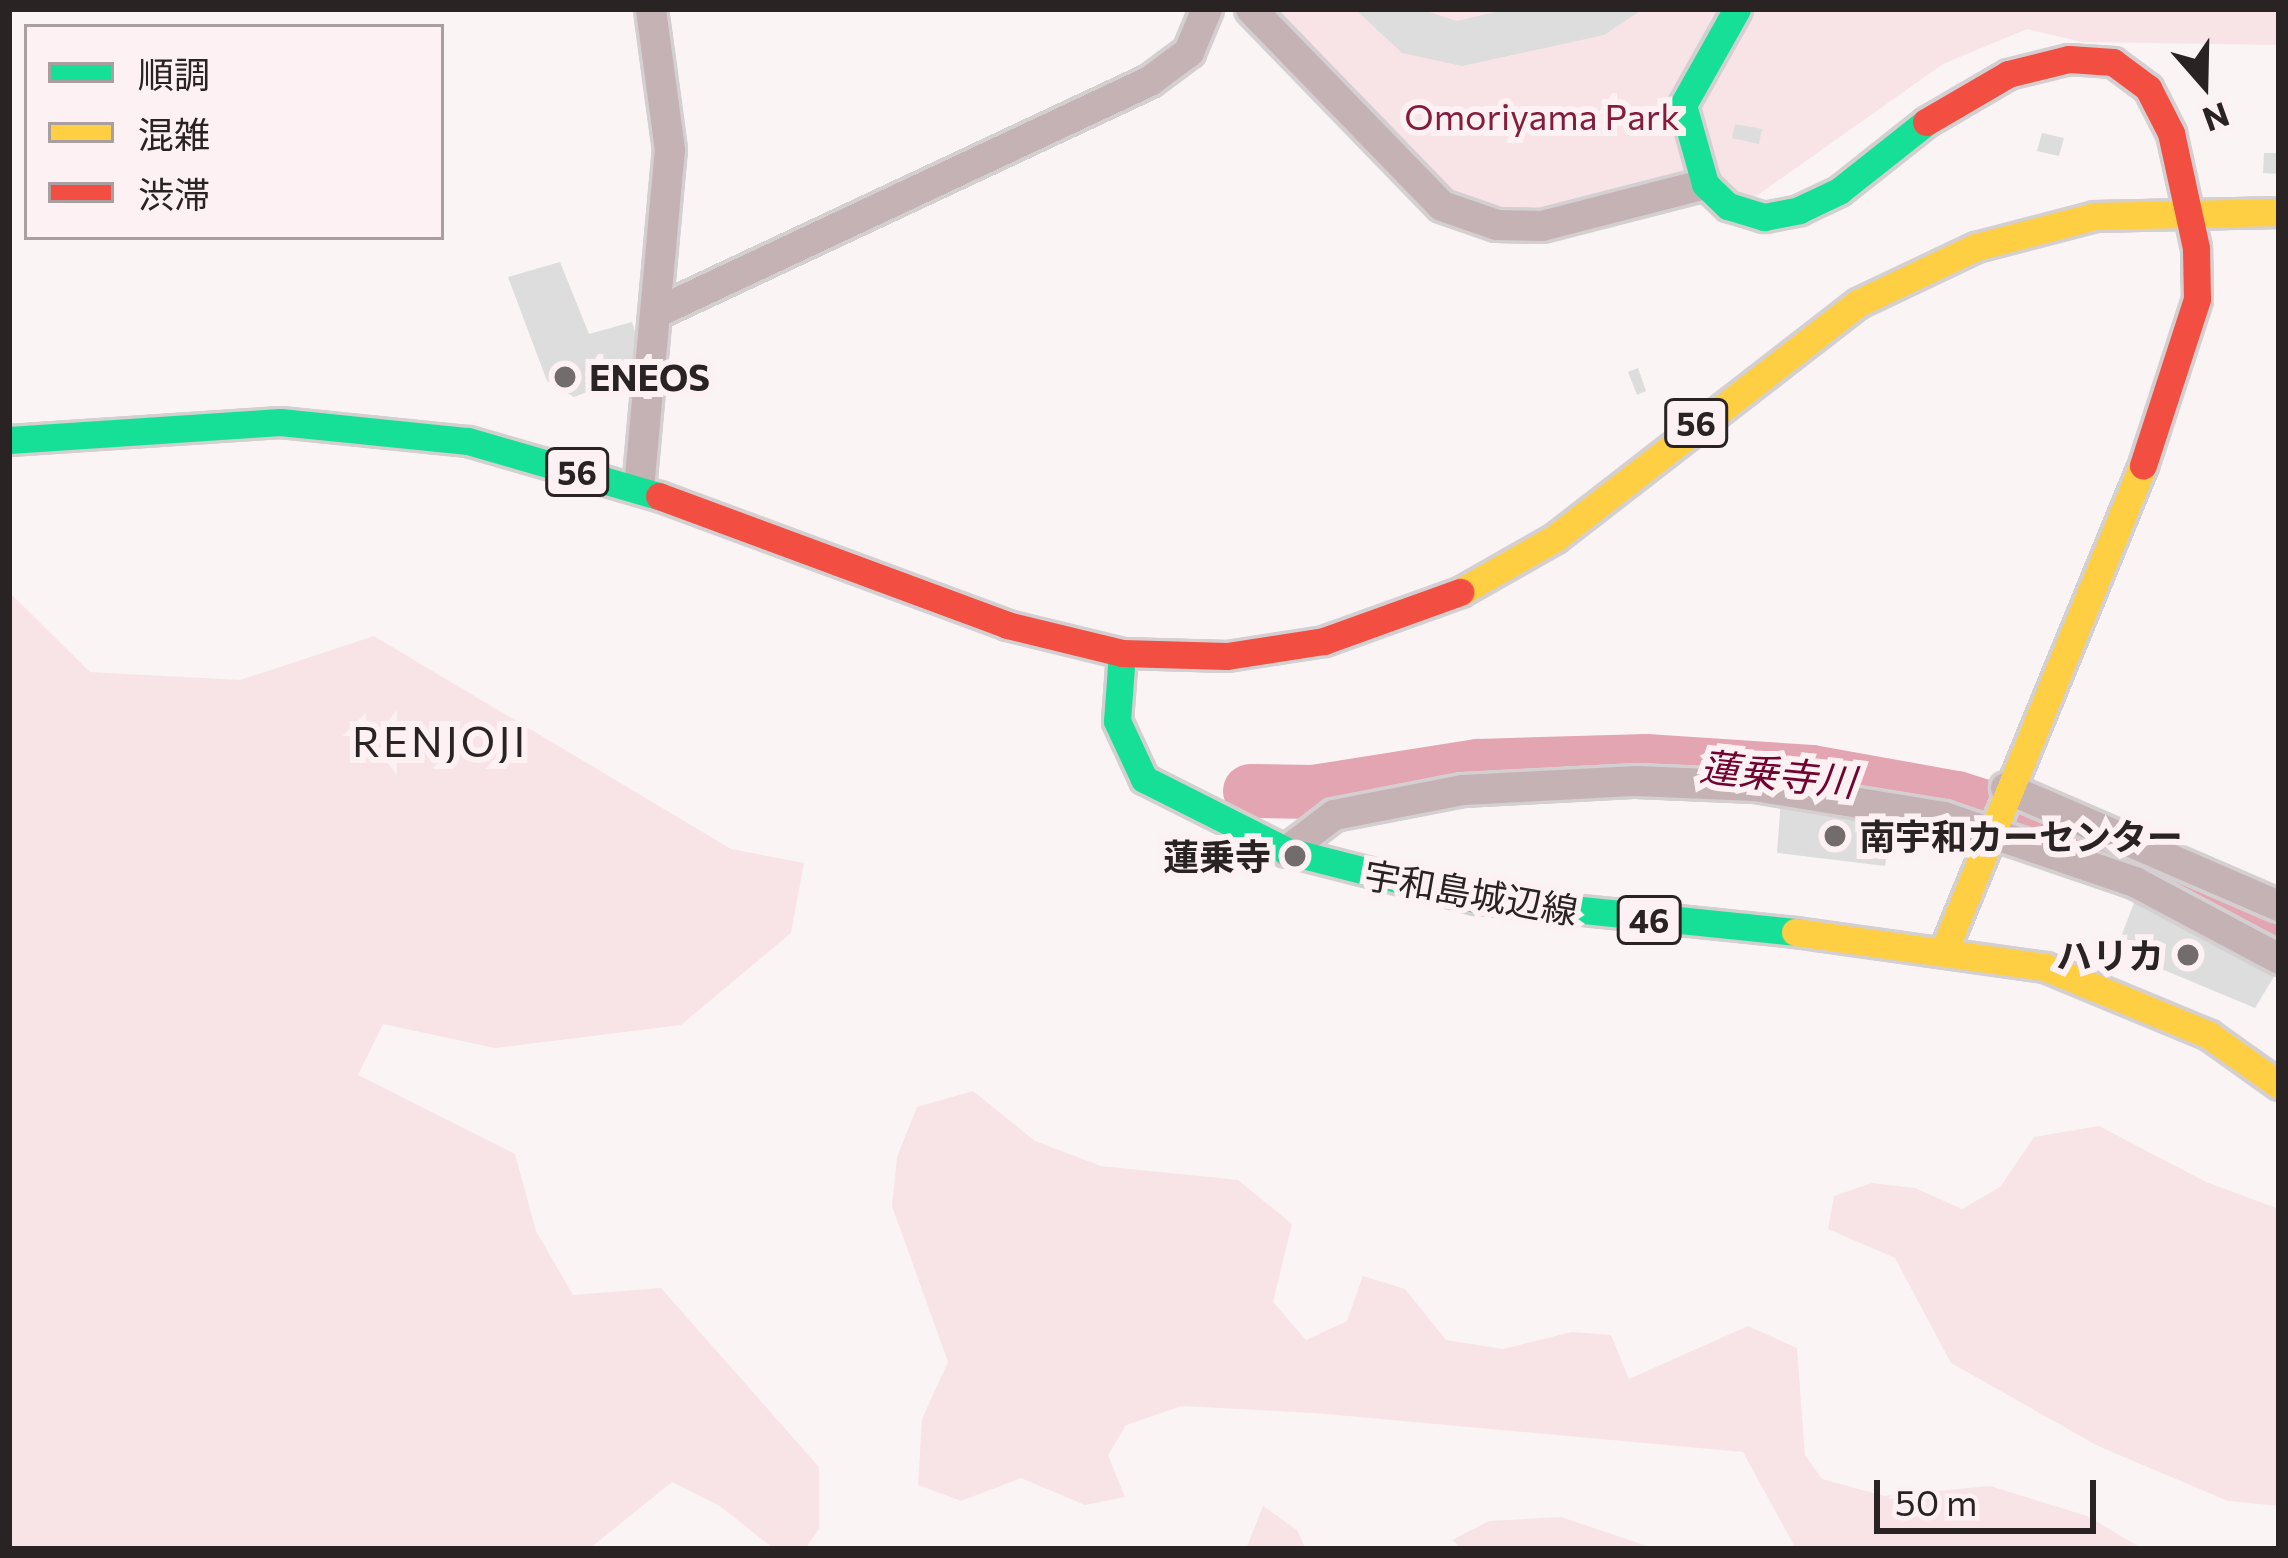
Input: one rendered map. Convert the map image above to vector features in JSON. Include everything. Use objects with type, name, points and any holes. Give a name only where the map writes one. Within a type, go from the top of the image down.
[{"type":"main road","points":[[1737,9],[1682,105],[1705,184],[1727,206],[1764,217],[1799,210],[1838,191],[1939,112],[2008,74],[2069,59],[2113,62],[2148,88],[2171,134],[2187,209],[2197,299],[2174,376],[1945,948]]},
{"type":"main road","name":"56","points":[[9,440],[280,422],[468,441],[639,489],[1007,625],[1122,653],[1227,656],[1324,641],[1450,598],[1555,538],[1858,303],[1976,247],[2095,216],[2187,209],[2279,212]]},
{"type":"main road","name":"宇和島城辺線","points":[[1122,653],[1117,721],[1144,779],[1287,851],[1476,898],[1945,948],[2045,967],[2209,1036],[2279,1085]]},
{"type":"street","points":[[639,489],[660,311],[670,150],[651,9]]},
{"type":"street","points":[[660,311],[1150,81],[1189,52],[1207,9]]},
{"type":"street","points":[[1251,9],[1442,206],[1498,225],[1542,226],[1705,184]]},
{"type":"street","points":[[1287,851],[1334,815],[1463,790],[1637,781],[1755,786],[1944,817],[2135,882],[2279,959]]},
{"type":"street","points":[[2006,788],[2279,906]]},
{"type":"green space","name":"Omoriyama Park","points":[[1251,9],[2279,9],[2279,45],[2082,42],[2027,29],[1943,64],[1755,197],[1705,184],[1542,226],[1442,206]]},
{"type":"green space","points":[[9,592],[90,672],[240,680],[374,636],[731,849],[804,863],[791,933],[681,1025],[495,1048],[383,1024],[358,1075],[515,1154],[536,1231],[573,1295],[661,1288],[819,1467],[819,1529],[805,1549],[774,1549],[720,1506],[672,1482],[589,1549],[9,1549]]},
{"type":"green space","points":[[973,1091],[1035,1141],[1101,1166],[1238,1180],[1292,1224],[1273,1302],[1306,1340],[1347,1321],[1363,1276],[1405,1289],[1446,1340],[1503,1349],[1572,1332],[1611,1335],[1629,1379],[1748,1326],[1797,1348],[1805,1455],[1822,1479],[1884,1496],[1990,1486],[2087,1516],[2143,1549],[1796,1549],[1743,1452],[1315,1413],[1182,1406],[1126,1425],[1108,1455],[1125,1497],[1085,1505],[1021,1478],[961,1501],[918,1485],[922,1419],[948,1362],[892,1206],[897,1157],[917,1107]]},
{"type":"green space","points":[[2099,1126],[2206,1182],[2279,1209],[2279,1506],[2228,1501],[2098,1446],[1951,1363],[1895,1258],[1828,1229],[1834,1196],[1872,1183],[1915,1188],[1962,1209],[2000,1187],[2034,1137]]},
{"type":"green space","points":[[1263,1506],[1297,1530],[1306,1549],[1246,1549]]},
{"type":"green space","points":[[1561,1517],[1656,1549],[1462,1549],[1452,1540],[1489,1521]]},
{"type":"building","points":[[1355,9],[1420,9],[1457,21],[1508,9],[1643,9],[1604,35],[1462,66],[1402,53]]},
{"type":"building","points":[[1735,124],[1762,129],[1759,144],[1732,138]]},
{"type":"building","points":[[2042,133],[2064,138],[2059,156],[2037,151]]},
{"type":"building","points":[[2264,153],[2279,153],[2279,174],[2263,173]]},
{"type":"building","points":[[560,262],[589,334],[632,322],[647,369],[574,397],[547,381],[508,277]]},
{"type":"building","points":[[1638,368],[1646,391],[1637,395],[1628,372]]},
{"type":"building","points":[[1781,798],[1893,815],[1885,866],[1777,853]]},
{"type":"building","points":[[2137,895],[2278,970],[2255,1008],[2116,950]]},
{"type":"waterway","name":"蓮乗寺川","points":[[1250,791],[1313,792],[1478,766],[1646,761],[1812,772],[1957,798],[2074,835],[2279,932]]},
{"type":"traffic: fast","points":[[1737,9],[1683,105],[1705,184],[1728,206],[1764,217],[1799,210],[1839,191],[1926,122]]},
{"type":"traffic: fast","points":[[9,440],[280,422],[468,441],[659,496]]},
{"type":"traffic: fast","points":[[1122,653],[1117,721],[1144,779],[1287,851],[1476,899],[1795,932]]},
{"type":"traffic: slow","points":[[1460,592],[1555,538],[1858,303],[1976,247],[2095,216],[2279,212]]},
{"type":"traffic: slow","points":[[1945,948],[2143,465]]},
{"type":"traffic: slow","points":[[1795,932],[2045,967],[2209,1035],[2279,1085]]},
{"type":"traffic: jam","points":[[1926,122],[2008,74],[2069,59],[2113,62],[2148,88],[2171,133],[2196,248],[2197,299],[2143,465]]},
{"type":"traffic: jam","points":[[659,496],[1007,625],[1122,653],[1227,656],[1324,641],[1460,592]]},
{"type":"place","name":"ENEOS","points":[[565,377]]},
{"type":"place","name":"南宇和カーセンター","points":[[1835,836]]},
{"type":"place","name":"蓮乗寺","points":[[1295,856]]},
{"type":"place","name":"ハリカ","points":[[2188,955]]},
{"type":"district","name":"RENJOJI","points":[[440,740]]}]
